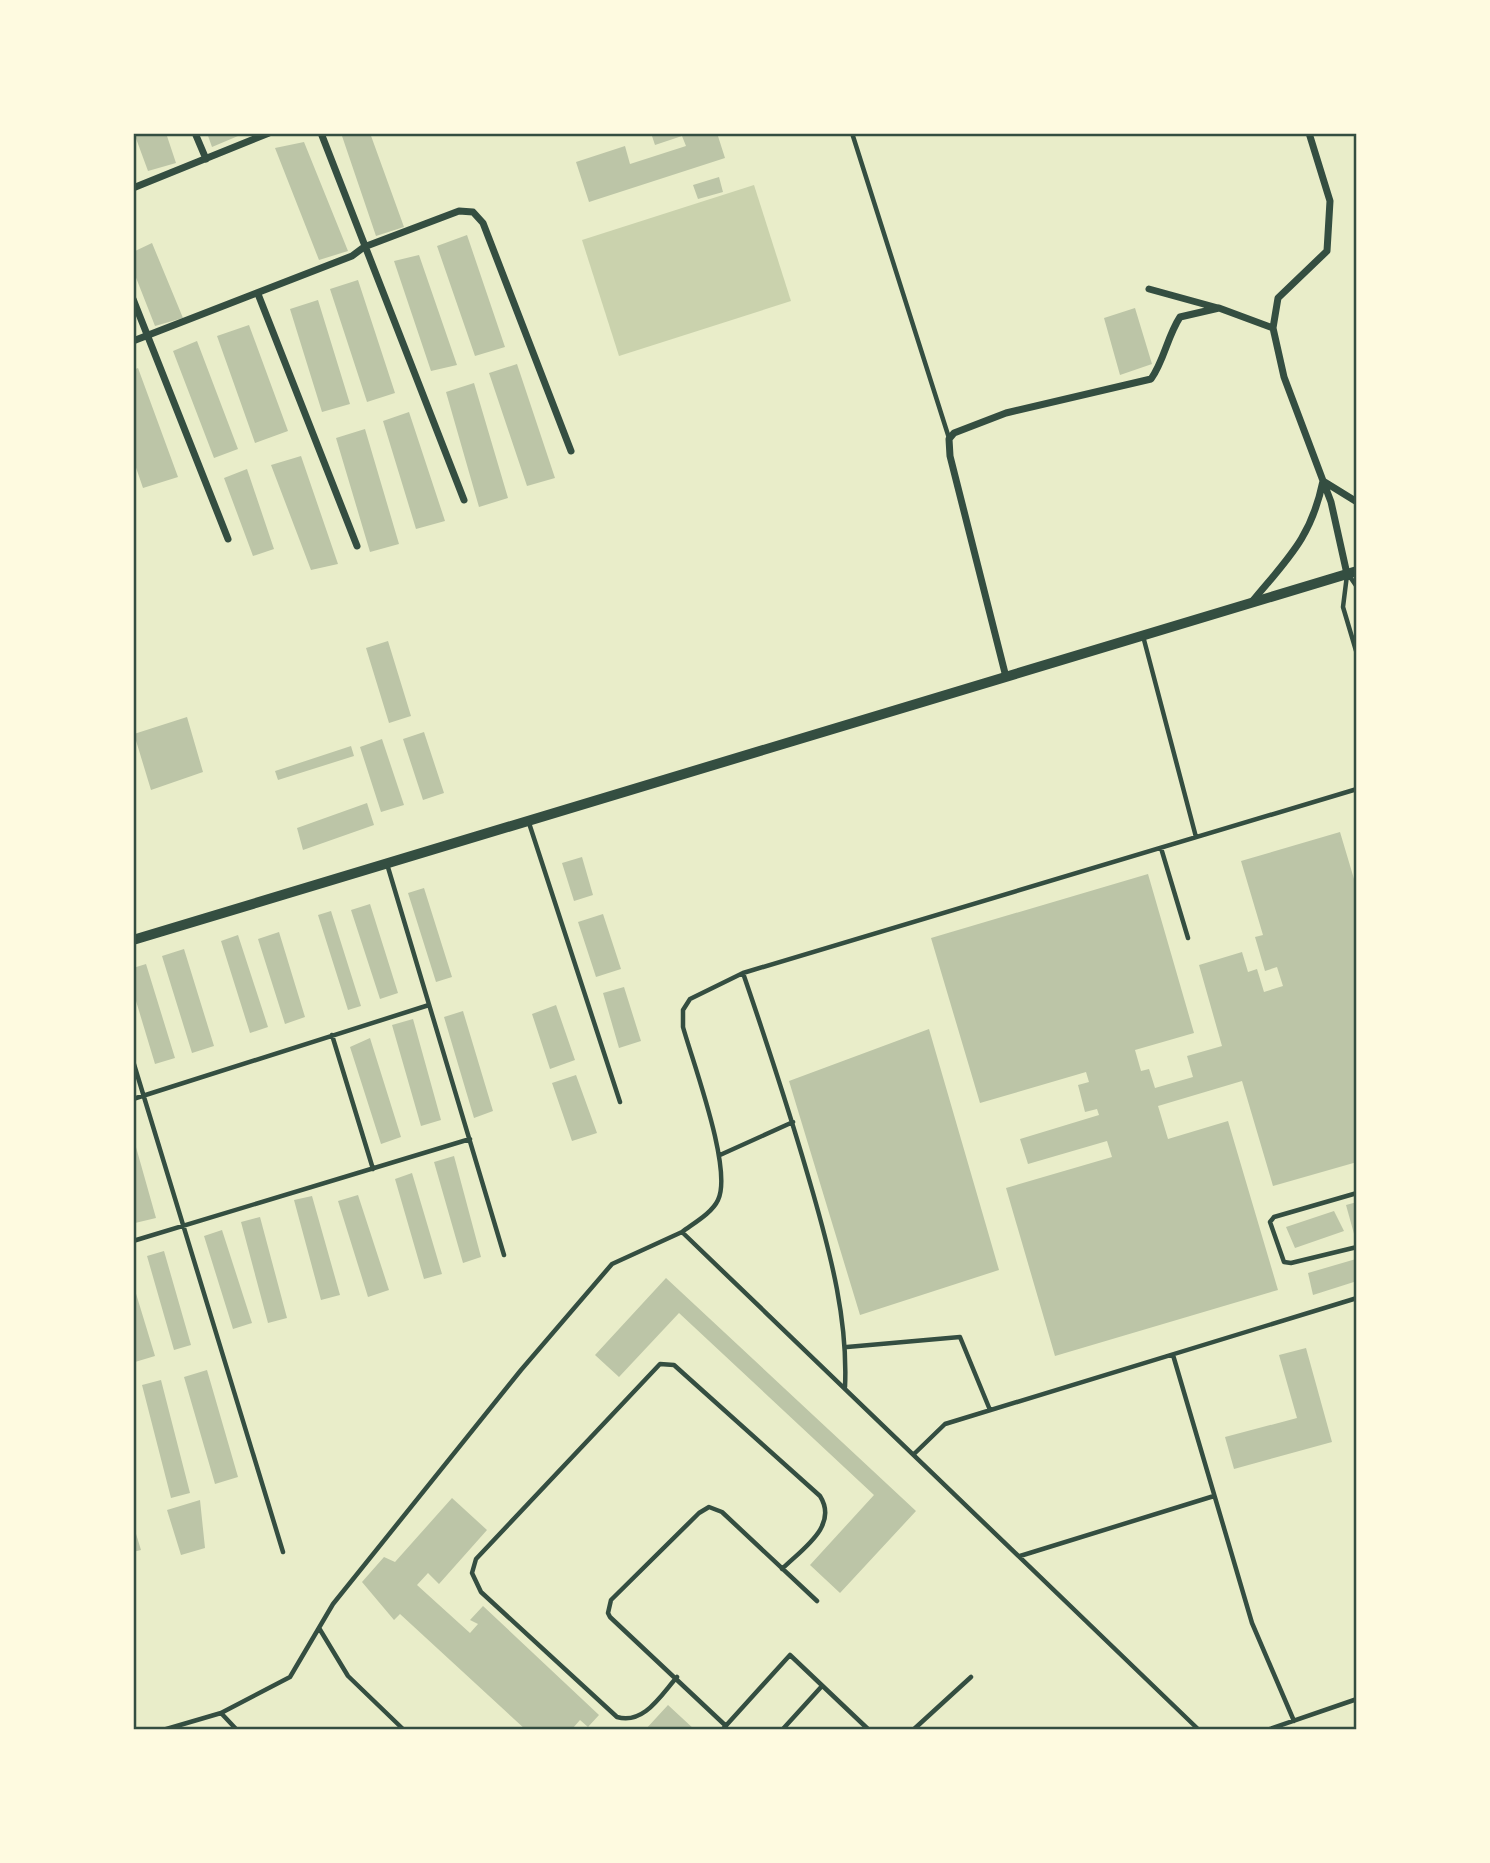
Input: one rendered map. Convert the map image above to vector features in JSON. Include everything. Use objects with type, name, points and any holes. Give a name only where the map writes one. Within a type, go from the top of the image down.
[{"type":"street","points":[[195,133],[206,159]]},
{"type":"street","points":[[133,188],[269,133]]},
{"type":"street","points":[[321,133],[464,500]]},
{"type":"street","points":[[133,940],[1352,573],[1324,481],[1284,377],[1273,328],[1278,298],[1327,251],[1330,201],[1309,133]]},
{"type":"street","points":[[133,341],[352,256],[364,247],[459,212],[473,212],[483,223],[571,451]]},
{"type":"street","points":[[1149,289],[1219,308],[1273,328]]},
{"type":"street","points":[[258,294],[357,546]]},
{"type":"street","points":[[133,299],[228,539]]},
{"type":"street","points":[[1006,677],[967,529],[949,448],[950,439],[960,429],[1006,413],[1151,379],[1160,368],[1166,342],[1180,317],[1219,308]]},
{"type":"street","points":[[1324,481],[1357,502]]},
{"type":"street","points":[[1250,603],[1302,543],[1317,513],[1324,481]]},
{"type":"lane","points":[[852,133],[950,439]]},
{"type":"lane","points":[[1352,573],[1357,587]]},
{"type":"lane","points":[[1352,573],[1343,607],[1357,654]]},
{"type":"lane","points":[[1143,635],[1196,837]]},
{"type":"lane","points":[[163,1730],[221,1713],[290,1677],[333,1604],[521,1370],[612,1264],[682,1232],[717,1203],[724,1185],[720,1155],[683,1027],[683,1010],[690,999],[743,973],[1357,789]]},
{"type":"lane","points":[[529,821],[620,1102]]},
{"type":"lane","points":[[1161,848],[1188,938]]},
{"type":"lane","points":[[387,864],[504,1255]]},
{"type":"lane","points":[[743,973],[793,1122],[830,1250],[847,1347],[845,1387]]},
{"type":"lane","points":[[133,1099],[429,1004]]},
{"type":"lane","points":[[332,1035],[373,1169]]},
{"type":"lane","points":[[133,1061],[283,1552]]},
{"type":"lane","points":[[720,1155],[793,1122]]},
{"type":"lane","points":[[133,1241],[184,1228],[470,1139]]},
{"type":"lane","points":[[1357,1194],[1274,1217],[1270,1225],[1284,1262],[1291,1263],[1357,1247]]},
{"type":"lane","points":[[682,1232],[1199,1730]]},
{"type":"lane","points":[[914,1454],[946,1424],[1357,1298]]},
{"type":"lane","points":[[847,1347],[960,1337],[990,1410]]},
{"type":"lane","points":[[1172,1355],[1252,1623],[1294,1721]]},
{"type":"lane","points":[[677,1677],[642,1715],[633,1719],[617,1717],[481,1592],[472,1573],[476,1559],[482,1552],[660,1364],[674,1365],[820,1496],[826,1505],[824,1526],[782,1569]]},
{"type":"lane","points":[[1020,1556],[1214,1496]]},
{"type":"lane","points":[[817,1601],[722,1512],[709,1507],[699,1513],[611,1600],[608,1613],[610,1618],[677,1677],[724,1728],[790,1656],[869,1730]]},
{"type":"lane","points":[[319,1628],[348,1676],[404,1730]]},
{"type":"lane","points":[[913,1730],[971,1677]]},
{"type":"lane","points":[[782,1730],[822,1686]]},
{"type":"lane","points":[[1267,1730],[1357,1699]]},
{"type":"lane","points":[[221,1713],[237,1730]]},
{"type":"green space","points":[[754,185],[791,301],[619,356],[582,240]]},
{"type":"building","points":[[134,133],[166,133],[176,163],[148,171]]},
{"type":"building","points":[[207,133],[238,133],[238,136],[212,147]]},
{"type":"building","points":[[341,133],[370,133],[404,227],[376,236]]},
{"type":"building","points":[[651,133],[717,133],[725,158],[589,202],[576,162],[625,146],[630,164],[686,146],[682,136],[655,145]]},
{"type":"building","points":[[304,142],[348,251],[319,260],[275,148]]},
{"type":"building","points":[[719,177],[723,192],[698,199],[693,185]]},
{"type":"building","points":[[467,235],[505,347],[475,356],[437,246]]},
{"type":"building","points":[[152,243],[183,318],[155,326],[133,270],[133,252]]},
{"type":"building","points":[[419,255],[457,365],[431,371],[394,261]]},
{"type":"building","points":[[358,280],[395,393],[367,402],[330,289]]},
{"type":"building","points":[[318,300],[350,404],[322,412],[290,309]]},
{"type":"building","points":[[1135,308],[1152,364],[1120,375],[1104,318]]},
{"type":"building","points":[[249,325],[288,431],[255,443],[217,336]]},
{"type":"building","points":[[197,341],[238,449],[214,458],[173,351]]},
{"type":"building","points":[[517,364],[555,478],[527,486],[489,373]]},
{"type":"building","points":[[138,368],[178,477],[143,488],[133,459],[133,370]]},
{"type":"building","points":[[474,383],[508,498],[479,507],[446,392]]},
{"type":"building","points":[[409,412],[445,521],[416,529],[383,421]]},
{"type":"building","points":[[365,429],[399,544],[370,552],[336,438]]},
{"type":"building","points":[[301,456],[338,564],[311,570],[271,465]]},
{"type":"building","points":[[247,469],[274,549],[253,556],[224,478]]},
{"type":"building","points":[[388,641],[411,716],[389,723],[366,648]]},
{"type":"building","points":[[187,717],[203,772],[151,790],[134,734]]},
{"type":"building","points":[[424,732],[444,793],[423,800],[403,739]]},
{"type":"building","points":[[382,739],[404,805],[381,812],[360,747]]},
{"type":"building","points":[[351,746],[354,756],[278,780],[275,771]]},
{"type":"building","points":[[367,803],[374,825],[303,850],[297,828]]},
{"type":"building","points":[[1340,832],[1357,889],[1357,1162],[1273,1186],[1242,1081],[1158,1106],[1168,1139],[1228,1121],[1278,1290],[1055,1356],[1006,1188],[1112,1157],[1107,1141],[1028,1164],[1020,1139],[1099,1115],[1097,1109],[1085,1112],[1078,1085],[1089,1082],[1086,1072],[980,1103],[931,938],[1148,874],[1194,1033],[1135,1050],[1141,1071],[1149,1069],[1155,1088],[1193,1077],[1187,1056],[1222,1046],[1199,965],[1242,952],[1248,972],[1257,969],[1264,992],[1283,986],[1277,967],[1265,971],[1255,937],[1263,935],[1241,861]]},
{"type":"building","points":[[582,857],[593,895],[574,901],[562,863]]},
{"type":"building","points":[[424,888],[452,977],[436,982],[408,893]]},
{"type":"building","points":[[370,904],[398,993],[380,999],[351,910]]},
{"type":"building","points":[[331,911],[361,1006],[348,1010],[318,915]]},
{"type":"building","points":[[603,914],[621,969],[596,977],[578,922]]},
{"type":"building","points":[[279,932],[305,1017],[285,1024],[258,939]]},
{"type":"building","points":[[238,935],[268,1027],[250,1033],[221,941]]},
{"type":"building","points":[[184,949],[214,1046],[192,1053],[162,956]]},
{"type":"building","points":[[146,964],[175,1058],[155,1064],[133,991],[133,968]]},
{"type":"building","points":[[624,987],[641,1041],[619,1048],[603,993]]},
{"type":"building","points":[[556,1005],[575,1060],[550,1069],[532,1014]]},
{"type":"building","points":[[463,1011],[493,1111],[474,1118],[444,1017]]},
{"type":"building","points":[[413,1019],[441,1120],[421,1126],[392,1025]]},
{"type":"building","points":[[929,1029],[999,1270],[860,1315],[789,1081]]},
{"type":"building","points":[[370,1038],[401,1137],[381,1144],[350,1047]]},
{"type":"building","points":[[576,1075],[597,1133],[572,1141],[552,1083]]},
{"type":"building","points":[[134,1140],[156,1218],[135,1223],[133,1216]]},
{"type":"building","points":[[454,1156],[481,1257],[463,1263],[434,1162]]},
{"type":"building","points":[[412,1173],[442,1274],[424,1279],[395,1179]]},
{"type":"building","points":[[358,1195],[389,1290],[368,1297],[338,1201]]},
{"type":"building","points":[[312,1196],[340,1295],[321,1300],[294,1200]]},
{"type":"building","points":[[1357,1202],[1357,1241],[1356,1241],[1346,1205]]},
{"type":"building","points":[[1334,1211],[1344,1231],[1295,1248],[1286,1227]]},
{"type":"building","points":[[260,1217],[287,1318],[268,1323],[241,1222]]},
{"type":"building","points":[[222,1230],[252,1323],[233,1329],[204,1236]]},
{"type":"building","points":[[164,1251],[191,1345],[174,1350],[147,1256]]},
{"type":"building","points":[[1356,1259],[1357,1281],[1313,1295],[1308,1273]]},
{"type":"building","points":[[666,1278],[916,1511],[840,1593],[810,1565],[874,1495],[679,1313],[619,1377],[595,1355]]},
{"type":"building","points":[[134,1287],[155,1356],[135,1362],[133,1356]]},
{"type":"building","points":[[1306,1348],[1332,1442],[1234,1469],[1225,1437],[1297,1418],[1279,1355]]},
{"type":"building","points":[[207,1370],[238,1477],[215,1484],[184,1377]]},
{"type":"building","points":[[161,1380],[190,1493],[171,1498],[142,1385]]},
{"type":"building","points":[[452,1498],[487,1530],[439,1584],[428,1573],[417,1585],[470,1633],[478,1624],[470,1620],[483,1606],[599,1715],[588,1727],[580,1720],[573,1728],[575,1730],[526,1730],[400,1614],[394,1620],[362,1582],[384,1557],[395,1562]]},
{"type":"building","points":[[200,1500],[205,1548],[181,1555],[167,1510]]},
{"type":"building","points":[[133,1524],[141,1550],[133,1552]]},
{"type":"building","points":[[668,1705],[695,1730],[645,1730]]}]
